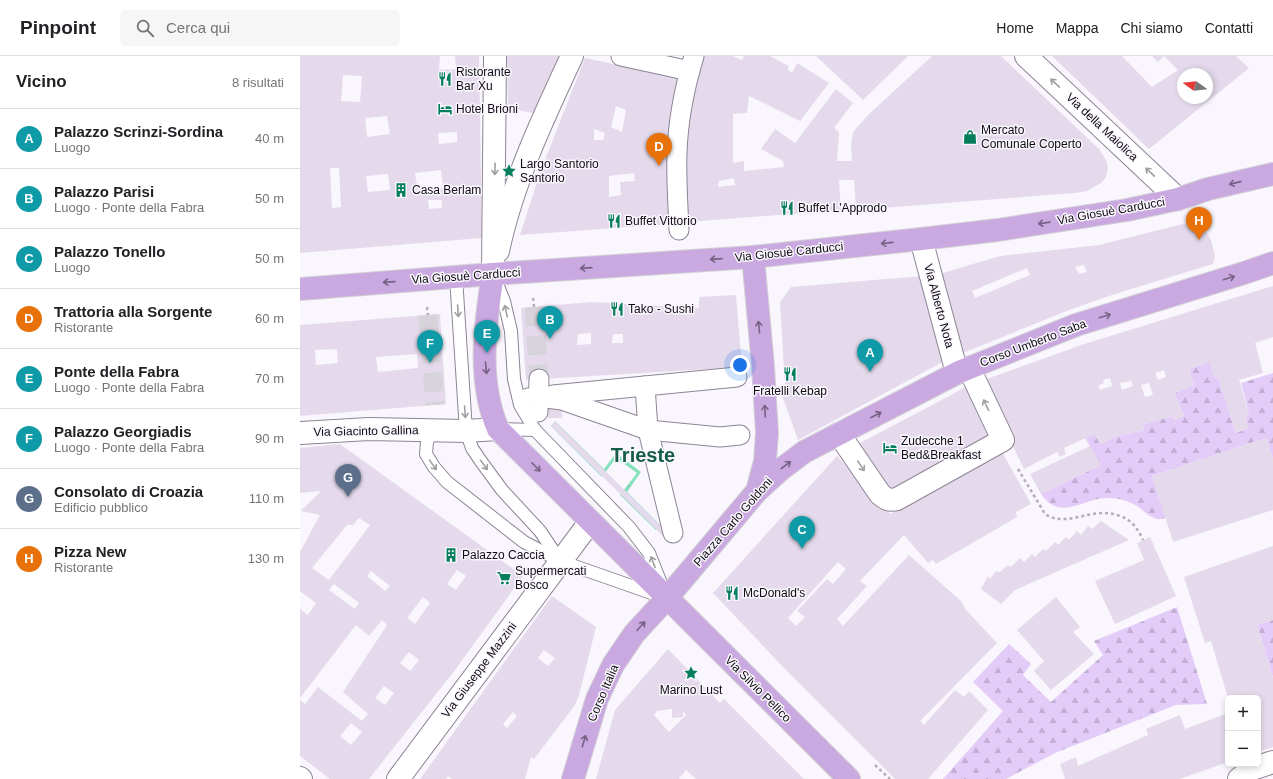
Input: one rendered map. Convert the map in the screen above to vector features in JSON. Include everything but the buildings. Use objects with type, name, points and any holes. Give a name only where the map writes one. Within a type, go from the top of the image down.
[{"type":"main road","name":"Via Giosuè Carducci","points":[[300,289],[493,274],[753,257],[920,239],[1075,219],[1127,210],[1178,199],[1208,189],[1273,174]]},
{"type":"main road","points":[[753,257],[767,433],[765,461],[757,491]]},
{"type":"main road","name":"Corso Umberto Saba","points":[[804,452],[963,370],[1076,325],[1273,263]]},
{"type":"main road","points":[[493,274],[487,307],[484,346],[488,400],[498,429],[667,598]]},
{"type":"main road","name":"Piazza Carlo Goldoni","points":[[667,598],[757,491],[779,470],[804,452]]},
{"type":"main road","name":"Corso Italia","points":[[573,779],[597,699],[613,665],[634,634],[667,598]]},
{"type":"main road","name":"Via Silvio Pellico","points":[[667,598],[849,779]]},
{"type":"street","points":[[493,274],[495,56]]},
{"type":"street","points":[[493,274],[504,222],[521,172],[572,56]]},
{"type":"street","points":[[621,56],[692,63],[680,122],[677,152],[680,230]]},
{"type":"street","name":"Via della Maiolica","points":[[1026,56],[1178,199]]},
{"type":"street","name":"Via Alberto Nota","points":[[839,434],[880,494],[885,499],[891,500],[897,499],[1004,440],[963,370],[920,239]]},
{"type":"street","points":[[536,403],[645,386],[737,376]]},
{"type":"street","points":[[645,386],[648,430],[673,533]]},
{"type":"street","points":[[536,403],[562,400],[648,430],[720,437],[740,435]]},
{"type":"street","points":[[432,430],[466,431],[498,429]]},
{"type":"street","name":"Via Giacinto Gallina","points":[[300,433],[356,430],[432,430]]},
{"type":"street","points":[[560,561],[590,522]]},
{"type":"street","name":"Via Giuseppe Mazzini","points":[[398,779],[560,561]]},
{"type":"street","points":[[1224,779],[1245,774],[1273,762]]},
{"type":"lane","points":[[493,274],[504,301],[510,331],[514,378],[520,405],[536,403]]},
{"type":"lane","points":[[456,277],[466,431],[472,448],[502,490],[540,531],[560,561]]},
{"type":"lane","points":[[498,429],[536,403]]},
{"type":"lane","points":[[536,403],[605,502],[629,527],[649,553],[667,598]]},
{"type":"lane","points":[[432,430],[427,442],[426,454],[434,467],[447,482],[524,542],[560,561],[667,598]]},
{"type":"lane","points":[[590,522],[605,502]]},
{"type":"path","points":[[534,298],[534,307]]},
{"type":"path","points":[[427,307],[428,315]]},
{"type":"path","points":[[1018,470],[1045,514],[1051,518],[1061,520],[1099,512],[1114,513],[1132,522],[1139,530],[1143,540]]},
{"type":"path","points":[[875,765],[890,779]]},
{"type":"green space","points":[[1210,362],[1215,378],[1218,377],[1236,433],[1248,428],[1245,416],[1249,414],[1241,383],[1273,373],[1273,459],[1266,438],[1152,476],[1166,518],[1161,519],[1152,517],[1130,502],[1113,498],[1099,499],[1064,508],[1056,507],[1041,494],[1101,465],[1085,438],[1095,434],[1100,444],[1117,436],[1144,430],[1143,424],[1173,416],[1175,420],[1184,416],[1174,393],[1194,385],[1189,369]]},
{"type":"green space","points":[[1177,607],[1207,704],[1176,705],[1055,753],[1006,779],[943,779],[1003,711],[973,682],[1009,644],[1031,664],[1023,675],[1051,702],[1103,655],[1094,641]]},
{"type":"green space","points":[[1273,620],[1273,678],[1257,625]]},
{"type":"water","points":[[555,421],[604,469],[616,453],[641,472],[627,492],[660,525],[656,530],[620,495],[637,473],[616,458],[602,477],[551,426]]},
{"type":"tunnel","points":[[534,307],[539,379]]},
{"type":"tunnel","points":[[428,315],[435,405]]},
{"type":"place","name":"Ristorante Bar Xu","points":[[445,79]]},
{"type":"place","name":"Hotel Brioni","points":[[445,109]]},
{"type":"place","name":"Mercato Comunale Coperto","points":[[970,137]]},
{"type":"place","name":"Trattoria alla Sorgente","points":[[659,166]]},
{"type":"place","name":"Largo Santorio Santorio","points":[[509,171]]},
{"type":"place","name":"Casa Berlam","points":[[401,190]]},
{"type":"place","name":"Buffet L'Approdo","points":[[787,208]]},
{"type":"place","name":"Buffet Vittorio","points":[[614,221]]},
{"type":"place","name":"Pizza New","points":[[1199,240]]},
{"type":"place","name":"Tako - Sushi","points":[[617,309]]},
{"type":"place","name":"Palazzo Parisi","points":[[550,339]]},
{"type":"place","name":"Ponte della Fabra","points":[[487,353]]},
{"type":"place","name":"Palazzo Georgiadis","points":[[430,363]]},
{"type":"place","name":"Palazzo Scrinzi-Sordina","points":[[870,372]]},
{"type":"place","name":"Fratelli Kebap","points":[[790,374]]},
{"type":"place","name":"Zudecche 1 Bed&Breakfast","points":[[890,448]]},
{"type":"place","name":"Consolato di Croazia","points":[[348,497]]},
{"type":"place","name":"Palazzo Tonello","points":[[802,549]]},
{"type":"place","name":"Palazzo Caccia","points":[[451,555]]},
{"type":"place","name":"Supermercati Bosco","points":[[504,578]]},
{"type":"place","name":"McDonald's","points":[[732,593]]},
{"type":"place","name":"Marino Lust","points":[[691,673]]},
{"type":"district","name":"Trieste","points":[[643,455]]}]
